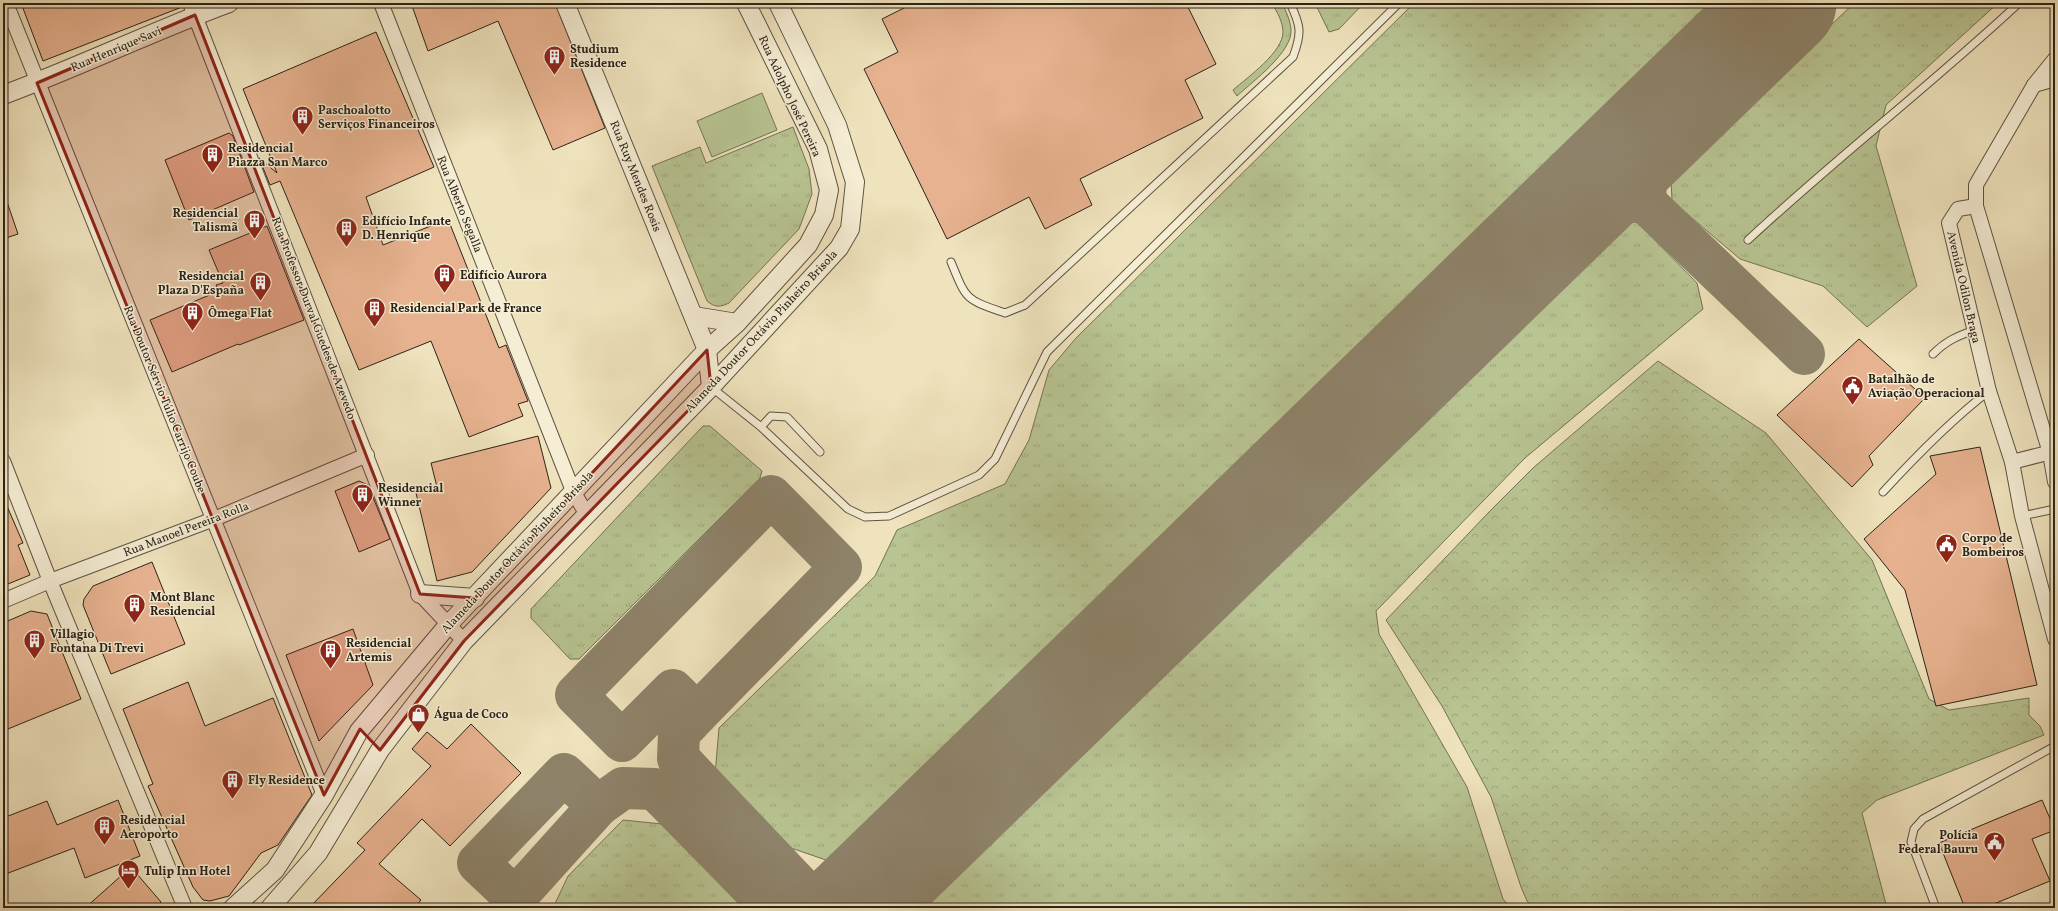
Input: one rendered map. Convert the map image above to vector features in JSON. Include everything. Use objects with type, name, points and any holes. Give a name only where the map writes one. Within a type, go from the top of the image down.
[{"type":"street","name":"Rua Doutor Sérvio Túlio Carrijo Coube","points":[[6,3],[324,795]]},
{"type":"street","name":"Rua Henrique Savi","points":[[3,95],[37,83],[193,9],[229,3]]},
{"type":"street","name":"Rua Alberto Segalla","points":[[381,3],[574,491],[587,515]]},
{"type":"street","name":"Rua Ruy Mendes Rosis","points":[[565,3],[707,350],[711,387]]},
{"type":"street","name":"Rua Adolpho José Pereira","points":[[746,3],[818,149],[828,190],[824,215]]},
{"type":"street","name":"Alameda Doutor Octávio Pinheiro Brisola","points":[[270,908],[318,854],[380,750],[464,641],[711,387],[839,248],[850,229],[855,182],[844,146],[837,125],[778,3]]},
{"type":"street","name":"Rua Professor Durval Guedes de Azevedo","points":[[193,9],[420,594],[464,641]]},
{"type":"street","points":[[2055,59],[2034,85],[1976,185],[1976,206],[2052,452],[2055,482]]},
{"type":"street","points":[[2034,85],[2055,78]]},
{"type":"street","name":"Avenida Odilon Braga","points":[[1976,206],[1958,209],[1949,222],[1989,391],[2012,462],[2022,516],[2055,640]]},
{"type":"street","name":"Alameda Doutor Octávio Pinheiro Brisola","points":[[233,908],[275,870],[324,795],[359,731],[448,625],[707,350],[737,323],[808,245],[824,215]]},
{"type":"street","points":[[694,316],[737,323]]},
{"type":"street","points":[[2012,462],[2052,452]]},
{"type":"street","name":"Rua Manoel Pereira Rolla","points":[[3,601],[50,581],[214,519],[367,455]]},
{"type":"street","points":[[3,461],[50,581],[185,908]]},
{"type":"street","points":[[420,594],[475,598]]},
{"type":"street","points":[[359,731],[371,737],[380,750]]},
{"type":"lane","points":[[951,262],[964,294],[975,303],[1005,313],[1025,305],[1293,57],[1300,38],[1298,19],[1290,3]]},
{"type":"lane","points":[[711,387],[760,427],[848,509],[865,517],[889,516],[979,475],[995,459],[1047,352],[1399,3]]},
{"type":"lane","points":[[1748,240],[1804,188],[1975,44],[2020,3]]},
{"type":"lane","points":[[1933,354],[1945,342],[1956,336],[1975,330]]},
{"type":"lane","points":[[1883,492],[1924,449],[1968,407],[1989,391]]},
{"type":"lane","points":[[760,427],[771,416],[787,416],[820,452]]},
{"type":"lane","points":[[2022,516],[2055,509]]},
{"type":"lane","points":[[1936,908],[1911,842],[1914,829],[1923,819],[2055,746]]},
{"type":"highlighted area","points":[[195,15],[420,594],[475,598],[707,350],[711,387],[464,641],[380,750],[360,729],[324,795],[37,83]]},
{"type":"green space","points":[[1272,3],[1282,3],[1290,22],[1290,38],[1286,47],[1271,66],[1237,96],[1233,90],[1264,64],[1277,48],[1281,40],[1283,32],[1282,25]]},
{"type":"green space","points":[[1315,3],[1364,3],[1339,29],[1329,32]]},
{"type":"green space","points":[[1414,3],[1715,3],[854,853],[826,860],[785,846],[715,775],[719,728],[875,576],[897,530],[1005,484],[1029,440],[1049,370],[1076,338]]},
{"type":"green space","points":[[1854,3],[1998,3],[1886,105],[1876,146],[1917,286],[1867,327],[1823,286],[1740,259],[1672,201],[1671,179]]},
{"type":"green space","points":[[762,93],[777,130],[712,157],[697,121]]},
{"type":"green space","points":[[793,127],[809,169],[812,194],[799,229],[729,303],[721,306],[715,306],[707,301],[652,166],[700,147],[706,163]]},
{"type":"green space","points":[[1628,219],[1638,223],[1697,283],[1703,309],[1525,458],[1376,611],[1379,634],[1467,787],[1503,899],[1511,908],[925,908]]},
{"type":"green space","points":[[1658,361],[1766,433],[1872,560],[1929,699],[1949,710],[2029,698],[2029,715],[2040,726],[2044,735],[1877,800],[1862,813],[1887,908],[1534,908],[1527,901],[1521,887],[1491,797],[1442,706],[1386,620],[1533,468]]},
{"type":"green space","points":[[703,426],[710,426],[762,471],[760,478],[579,659],[570,659],[531,618],[531,609]]},
{"type":"green space","points":[[623,820],[662,824],[743,908],[553,908],[568,876]]},
{"type":"building","points":[[21,3],[182,3],[182,7],[43,61]]},
{"type":"building","name":"Studium Residence","points":[[411,3],[555,3],[605,128],[553,150],[498,21],[428,51]]},
{"type":"building","points":[[914,3],[1186,3],[1216,64],[1185,80],[1203,118],[1080,179],[1092,205],[1045,229],[1029,197],[947,239],[864,69],[898,52],[882,19]]},
{"type":"building","points":[[376,32],[434,167],[366,197],[383,245],[448,219],[499,348],[506,345],[528,401],[518,404],[523,416],[469,437],[431,341],[359,370],[280,181],[270,185],[259,158],[277,173],[243,89]]},
{"type":"building","name":"Residencial Piazza San Marco","points":[[229,133],[233,136],[254,192],[189,220],[165,160]]},
{"type":"building","points":[[5,196],[18,234],[3,239],[3,197]]},
{"type":"building","points":[[267,226],[304,320],[239,345],[238,344],[172,372],[150,320],[219,291],[216,285],[223,283],[209,250]]},
{"type":"building","name":"Batalhão de Aviação Operacional","points":[[1859,339],[1925,398],[1869,456],[1873,465],[1852,487],[1777,415]]},
{"type":"building","points":[[538,436],[551,488],[472,572],[437,581],[416,493],[437,487],[431,463]]},
{"type":"building","name":"Corpo de Bombeiros","points":[[1980,447],[2037,685],[1936,706],[1905,590],[1864,539],[1936,474],[1930,456]]},
{"type":"building","name":"Residencial Winner","points":[[359,481],[368,485],[390,539],[359,552],[335,491]]},
{"type":"building","points":[[3,497],[23,543],[18,545],[30,575],[3,586]]},
{"type":"building","name":"Mont Blanc Residencial","points":[[152,562],[185,644],[111,674],[83,605],[84,599],[93,586]]},
{"type":"building","name":"Villagio Fontana Di Trevi","points":[[31,611],[47,614],[81,699],[3,731],[3,623]]},
{"type":"building","name":"Residencial Artemis","points":[[353,629],[373,685],[319,741],[286,655]]},
{"type":"building","name":"Fly Residence","points":[[188,682],[205,726],[273,698],[312,795],[278,845],[261,853],[229,896],[210,901],[203,900],[193,887],[148,786],[153,784],[123,709]]},
{"type":"building","points":[[471,724],[521,773],[450,846],[422,819],[379,864],[421,900],[414,908],[309,908],[365,850],[357,843],[431,766],[412,749],[427,732],[447,749]]},
{"type":"building","points":[[118,800],[140,856],[85,878],[74,848],[3,875],[3,818],[47,801],[57,825]]},
{"type":"building","name":"Polícia Federal Bauru","points":[[2042,800],[2055,830],[2032,839],[2050,881],[1984,908],[1965,908],[1939,843]]},
{"type":"building","name":"Tulip Inn Hotel","points":[[131,867],[161,902],[155,908],[85,908]]},
{"type":"taxiway","points":[[1580,202],[1645,202],[1648,136]]},
{"type":"taxiway","points":[[1645,202],[1804,354]]},
{"type":"taxiway","points":[[771,496],[841,567],[697,714],[673,690],[622,741],[576,695],[771,496]]},
{"type":"taxiway","points":[[697,714],[679,733],[678,758],[806,893],[865,895]]},
{"type":"taxiway","points":[[564,774],[598,806],[515,898],[478,863],[564,774]]},
{"type":"taxiway","points":[[598,806],[623,788],[655,789],[772,908]]},
{"type":"runway","points":[[851,908],[1784,3]]},
{"type":"place","name":"Studium Residence","points":[[554,76]]},
{"type":"place","name":"Paschoalotto Serviços Financeiros","points":[[302,136]]},
{"type":"place","name":"Residencial Piazza San Marco","points":[[212,174]]},
{"type":"place","name":"Residencial Talismã","points":[[254,240]]},
{"type":"place","name":"Edifício Infante D. Henrique","points":[[346,248]]},
{"type":"place","name":"Edifício Aurora","points":[[445,294]]},
{"type":"place","name":"Residencial Plaza D'España","points":[[260,302]]},
{"type":"place","name":"Residencial Park de France","points":[[374,328]]},
{"type":"place","name":"Ômega Flat","points":[[193,332]]},
{"type":"place","name":"Batalhão de Aviação Operacional","points":[[1852,406]]},
{"type":"place","name":"Residencial Winner","points":[[363,514]]},
{"type":"place","name":"Corpo de Bombeiros","points":[[1947,564]]},
{"type":"place","name":"Mont Blanc Residencial","points":[[134,624]]},
{"type":"place","name":"Villagio Fontana Di Trevi","points":[[34,660]]},
{"type":"place","name":"Residencial Artemis","points":[[330,670]]},
{"type":"place","name":"Água de Coco","points":[[419,734]]},
{"type":"place","name":"Fly Residence","points":[[232,800]]},
{"type":"place","name":"Residencial Aeroporto","points":[[105,846]]},
{"type":"place","name":"Polícia Federal Bauru","points":[[1994,862]]},
{"type":"place","name":"Tulip Inn Hotel","points":[[128,890]]}]
